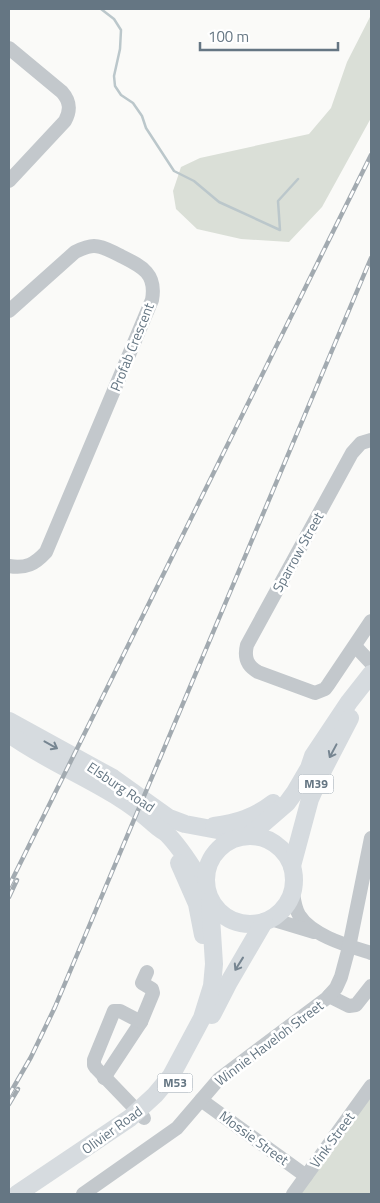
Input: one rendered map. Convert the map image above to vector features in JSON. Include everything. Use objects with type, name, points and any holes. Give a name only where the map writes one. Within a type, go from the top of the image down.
[{"type":"main road","name":"M39","points":[[245,836],[287,803],[303,780],[313,756],[349,702],[371,674]]},
{"type":"main road","name":"M39","points":[[292,866],[304,815],[322,772],[356,708],[371,686]]},
{"type":"main road","name":"Elsburg Road","points":[[9,721],[97,769],[155,820],[186,856],[208,894]]},
{"type":"main road","name":"Elsburg Road","points":[[9,734],[34,751],[97,784],[129,797]]},
{"type":"main road","points":[[199,828],[238,822],[261,812],[289,789],[313,756]]},
{"type":"main road","name":"Elsburg Road","points":[[155,820],[169,818],[199,828],[245,836]]},
{"type":"main road","points":[[155,820],[180,864],[197,904],[205,944],[205,964],[200,1002],[185,1053]]},
{"type":"main road","name":"M53","points":[[292,866],[286,854],[276,844],[263,837],[245,836],[226,842],[216,850],[205,874],[208,894],[220,914],[234,922],[249,924],[267,921],[288,904],[292,893]]},
{"type":"main road","points":[[292,866],[294,879],[292,893]]},
{"type":"main road","name":"Olivier Road","points":[[17,1194],[141,1115],[171,1076],[185,1053],[202,1018],[212,986],[214,964],[208,894]]},
{"type":"main road","name":"Olivier Road","points":[[30,1194],[141,1115],[174,1085],[185,1068],[229,982],[267,921]]},
{"type":"street","points":[[9,48],[62,92],[66,97],[69,109],[64,121],[9,181]]},
{"type":"street","name":"Profab Crescent","points":[[9,311],[75,252],[95,246],[105,248],[139,265],[146,271],[152,281],[154,290],[152,300],[46,552],[32,565],[24,567],[9,566]]},
{"type":"street","name":"Sparrow Street","points":[[355,646],[325,689],[315,693],[258,672],[248,664],[246,658],[247,645],[352,453],[366,442]]},
{"type":"street","points":[[371,621],[355,646],[371,663]]},
{"type":"street","name":"Winnie Haveloh Street","points":[[83,1194],[168,1135],[186,1119],[219,1078],[329,996],[336,988],[349,947],[371,838]]},
{"type":"street","points":[[292,893],[299,915],[309,926],[319,933],[349,947],[371,953]]},
{"type":"street","points":[[267,921],[319,933]]},
{"type":"street","points":[[104,1078],[141,1022],[153,993],[152,989],[142,983],[147,972]]},
{"type":"street","points":[[329,996],[349,1006],[356,1004],[371,986]]},
{"type":"street","points":[[141,1022],[114,1011],[94,1060],[94,1065],[104,1078],[141,1115]]},
{"type":"street","name":"Vink Street","points":[[294,1194],[371,1086]]},
{"type":"street","name":"Mossie Street","points":[[201,1100],[306,1176]]},
{"type":"shaded area","points":[[371,15],[371,118],[322,207],[289,242],[241,239],[197,229],[176,209],[173,191],[181,167],[200,158],[309,134],[331,108],[347,62]]},
{"type":"shaded area","points":[[371,1091],[371,1194],[298,1194]]},
{"type":"waterway","points":[[101,9],[114,19],[121,30],[120,49],[114,76],[115,86],[121,95],[133,103],[142,116],[146,128],[174,171],[194,181],[219,202],[280,230],[278,201],[298,179]]},
{"type":"railway","points":[[9,886],[371,155]]},
{"type":"railway","points":[[9,1095],[31,1057],[55,1007],[371,258]]},
{"type":"railway","points":[[9,897],[17,880]]},
{"type":"railway","points":[[9,1104],[18,1089]]}]
